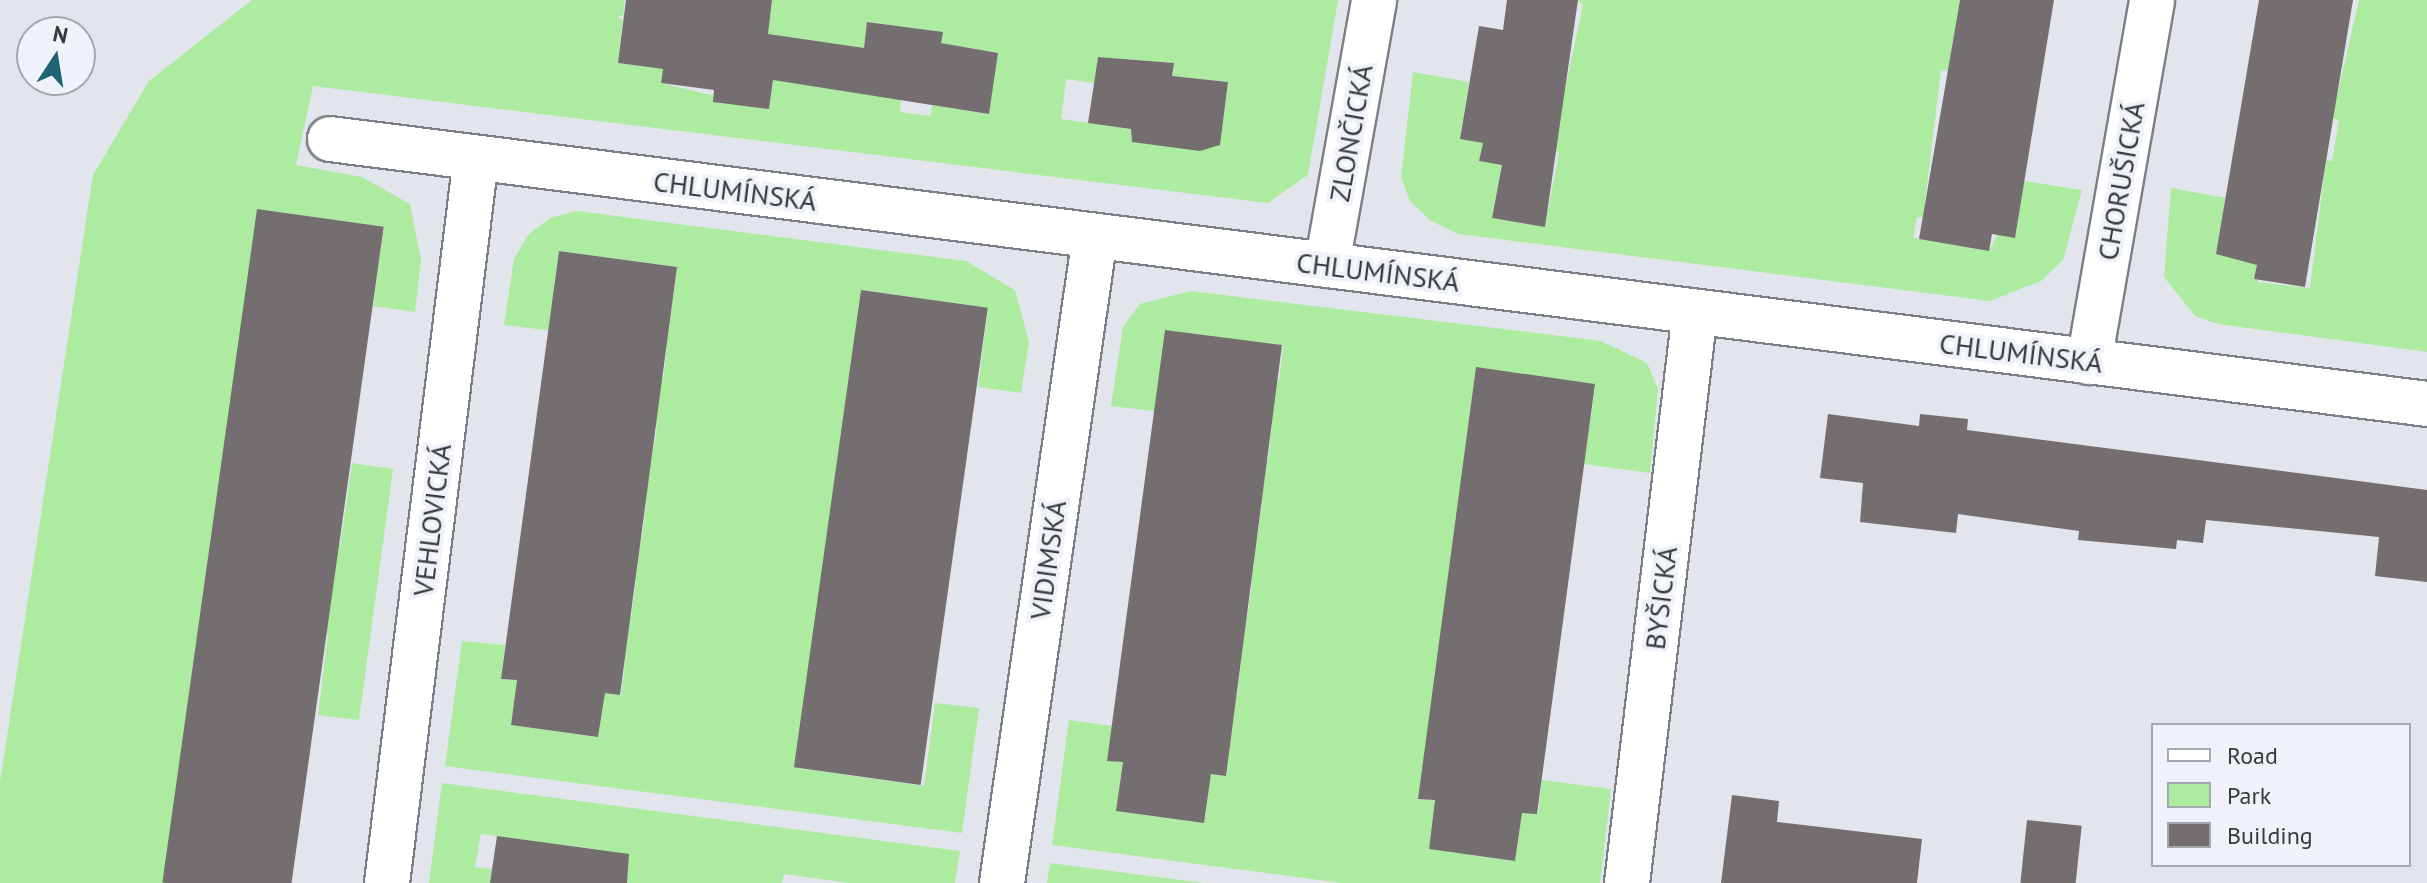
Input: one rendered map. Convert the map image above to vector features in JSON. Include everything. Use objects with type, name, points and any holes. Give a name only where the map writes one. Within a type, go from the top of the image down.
[{"type":"street","name":"ZLONČICKÁ","points":[[1327,265],[1374,0]]},
{"type":"street","name":"CHORUŠICKÁ","points":[[2089,362],[2152,0]]},
{"type":"street","name":"CHLUMÍNSKÁ","points":[[330,139],[2427,404]]},
{"type":"street","name":"VEHLOVICKÁ","points":[[387,883],[476,158]]},
{"type":"street","name":"VIDIMSKÁ","points":[[1002,883],[1095,236]]},
{"type":"street","name":"BYŠICKÁ","points":[[1627,883],[1695,312]]},
{"type":"green space","points":[[252,0],[625,0],[623,16],[617,16],[623,20],[618,63],[663,69],[661,83],[769,109],[777,48],[766,46],[772,0],[1338,0],[1308,175],[1268,203],[313,86],[296,165],[362,177],[410,204],[421,260],[415,312],[373,306],[384,227],[257,209],[340,547],[352,463],[393,469],[359,720],[318,715],[328,633],[203,616],[166,883],[0,883],[0,782],[93,175],[149,81]],"holes":[[[868,22],[942,32],[941,43],[997,53],[989,114],[932,105],[930,116],[900,112],[901,98],[864,48]],[[1098,57],[1174,63],[1172,76],[1228,82],[1220,145],[1132,142],[1131,129],[1061,119],[1066,79],[1094,83]]]},
{"type":"green space","points":[[1577,0],[1960,0],[1948,71],[1941,70],[1923,218],[1917,217],[1913,238],[1989,251],[2024,181],[2082,190],[2063,260],[2041,281],[1990,301],[1458,234],[1431,221],[1410,201],[1401,177],[1413,72],[1469,82],[1460,138],[1483,143],[1479,161],[1502,165],[1492,218],[1545,227],[1559,152],[1552,150],[1583,5]]},
{"type":"green space","points":[[2359,0],[2427,0],[2427,352],[2218,324],[2195,316],[2164,277],[2171,188],[2226,198],[2216,254],[2257,261],[2258,282],[2310,288],[2326,160],[2332,161],[2339,120],[2332,118]]},
{"type":"green space","points":[[577,211],[966,261],[1015,290],[1029,342],[1021,393],[978,387],[988,308],[862,290],[797,768],[924,786],[935,703],[979,708],[962,833],[445,766],[462,641],[505,645],[501,679],[517,680],[511,725],[598,737],[605,693],[621,695],[625,662],[610,659],[631,617],[636,582],[620,581],[626,536],[642,538],[646,504],[636,456],[652,458],[657,425],[641,422],[647,377],[663,379],[667,346],[651,344],[658,296],[673,298],[677,267],[559,251],[554,285],[570,287],[564,332],[504,325],[514,259],[528,235],[550,218]]},
{"type":"green space","points":[[1191,291],[1601,341],[1647,363],[1658,389],[1650,473],[1569,462],[1575,418],[1591,419],[1595,384],[1476,368],[1419,799],[1435,800],[1429,849],[1515,861],[1522,813],[1538,814],[1542,780],[1611,789],[1600,883],[1342,883],[1052,845],[1069,720],[1112,726],[1107,760],[1123,762],[1117,811],[1204,823],[1211,774],[1226,775],[1230,742],[1215,739],[1237,696],[1241,663],[1225,660],[1231,616],[1247,617],[1252,585],[1236,582],[1242,537],[1257,539],[1262,506],[1246,503],[1252,458],[1268,460],[1272,426],[1257,424],[1263,379],[1279,381],[1283,346],[1165,331],[1170,413],[1111,406],[1123,327],[1140,304]]},
{"type":"green space","points":[[442,783],[960,851],[955,883],[849,883],[784,874],[782,883],[596,883],[600,850],[481,834],[475,867],[492,869],[490,883],[429,883]]},
{"type":"green space","points":[[1050,863],[1204,883],[1047,883]]},
{"type":"building","points":[[626,0],[772,0],[768,34],[864,48],[867,22],[943,32],[941,43],[998,53],[989,114],[773,80],[769,109],[713,102],[714,90],[661,83],[663,69],[618,63]]},
{"type":"building","points":[[1507,0],[1578,0],[1545,227],[1492,218],[1502,165],[1479,161],[1483,143],[1460,139],[1479,26],[1503,30]]},
{"type":"building","points":[[1960,0],[2054,0],[2015,238],[1992,234],[1989,251],[1919,239]]},
{"type":"building","points":[[2259,0],[2353,0],[2305,287],[2254,279],[2257,265],[2216,254]]},
{"type":"building","points":[[1098,57],[1174,63],[1172,76],[1228,82],[1220,145],[1200,151],[1132,142],[1131,129],[1088,123]]},
{"type":"building","points":[[257,209],[384,227],[292,883],[162,882]]},
{"type":"building","points":[[559,251],[677,267],[620,695],[605,693],[598,737],[511,725],[517,680],[501,679]]},
{"type":"building","points":[[861,290],[988,308],[921,785],[794,767]]},
{"type":"building","points":[[1165,330],[1282,345],[1226,776],[1211,774],[1204,823],[1116,811],[1123,762],[1107,761]]},
{"type":"building","points":[[1476,367],[1595,384],[1537,814],[1522,813],[1515,861],[1429,849],[1435,800],[1418,799]]},
{"type":"building","points":[[1828,414],[1919,426],[1920,414],[1968,419],[1967,430],[2427,490],[2427,582],[2375,576],[2379,537],[2206,520],[2203,543],[2177,540],[2176,549],[2078,540],[2079,531],[1958,514],[1956,533],[1860,522],[1863,483],[1820,478]]},
{"type":"building","points":[[1732,795],[1779,801],[1777,822],[1922,839],[1917,883],[1721,883]]},
{"type":"building","points":[[2027,820],[2082,826],[2076,883],[2020,883]]},
{"type":"building","points":[[497,836],[629,854],[627,883],[490,883]]}]
